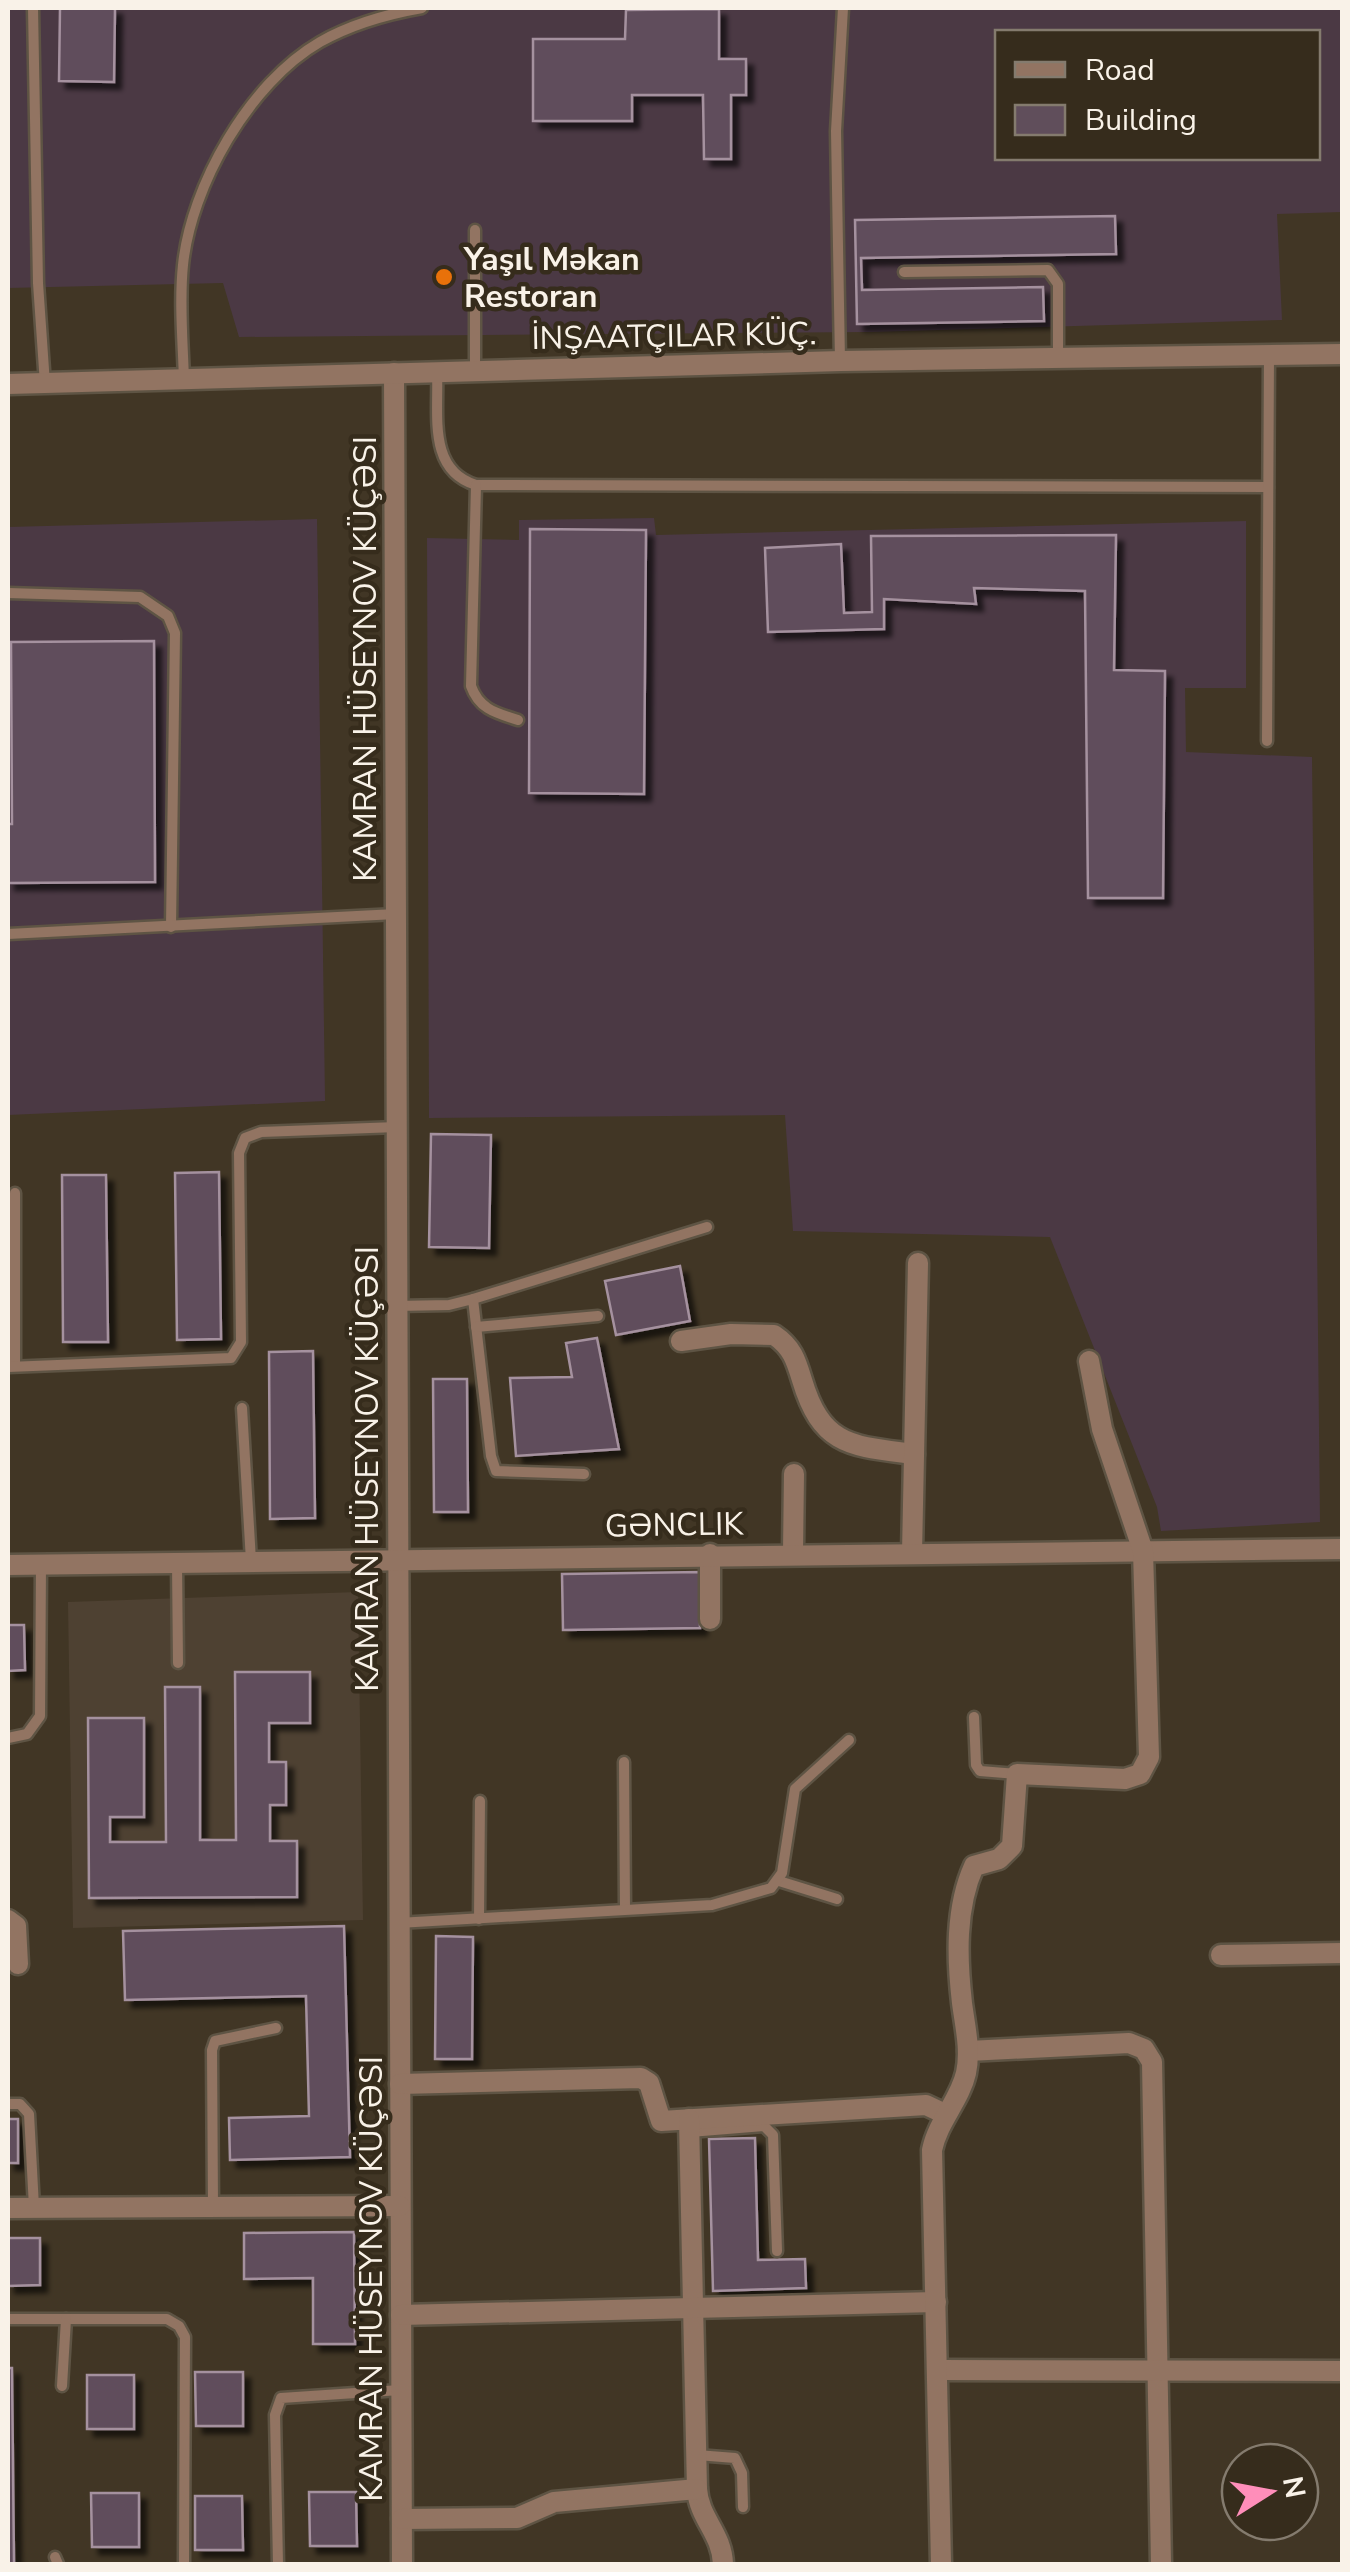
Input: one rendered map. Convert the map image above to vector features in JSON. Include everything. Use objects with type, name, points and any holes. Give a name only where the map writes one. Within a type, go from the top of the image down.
[{"type":"street","points":[[8,384],[476,370],[1342,354]]},
{"type":"street","name":"KAMRAN HÜSEYNOV KÜÇƏSI","points":[[394,372],[402,2564]]},
{"type":"street","points":[[912,1553],[918,1264]]},
{"type":"street","points":[[680,1341],[731,1334],[774,1335],[788,1344],[796,1358],[807,1397],[831,1435],[855,1446],[914,1454]]},
{"type":"street","points":[[942,2564],[932,2150],[945,2114],[966,2075],[968,2050],[958,1948],[964,1896],[974,1866],[1008,1854],[1012,1846],[1016,1774],[1125,1779],[1146,1767],[1143,1552],[1102,1429],[1089,1360]]},
{"type":"street","points":[[793,1552],[794,1474]]},
{"type":"street","name":"GƏNCLIK","points":[[8,1566],[793,1552],[1342,1548]]},
{"type":"street","points":[[710,1554],[710,1620]]},
{"type":"street","points":[[8,1920],[16,1926],[18,1964]]},
{"type":"street","points":[[1220,1956],[1342,1953]]},
{"type":"street","points":[[968,2050],[1129,2042],[1144,2049],[1152,2062],[1162,2564]]},
{"type":"street","points":[[400,2084],[641,2078],[648,2083],[656,2116],[661,2121],[689,2126],[926,2105],[945,2114]]},
{"type":"street","points":[[689,2126],[697,2489],[701,2514],[720,2539],[723,2564]]},
{"type":"street","points":[[8,2208],[400,2206]]},
{"type":"street","points":[[402,2315],[936,2302]]},
{"type":"street","points":[[940,2370],[1342,2372]]},
{"type":"street","points":[[402,2520],[517,2518],[554,2502],[697,2489]]},
{"type":"lane","points":[[33,8],[38,282],[45,384]]},
{"type":"lane","points":[[184,381],[182,268],[189,228],[202,190],[228,140],[259,98],[316,44],[367,22],[422,8]]},
{"type":"lane","points":[[840,362],[836,131],[843,8]]},
{"type":"lane","points":[[476,230],[476,370]]},
{"type":"lane","points":[[904,272],[1048,270],[1058,284],[1058,358]]},
{"type":"lane","points":[[1267,741],[1269,355]]},
{"type":"lane","points":[[437,372],[440,455],[458,480],[476,485],[1268,488]]},
{"type":"lane","points":[[476,485],[471,686],[476,699],[490,711],[518,720]]},
{"type":"lane","points":[[8,593],[140,597],[168,616],[174,632],[172,927]]},
{"type":"lane","points":[[8,934],[396,914]]},
{"type":"lane","points":[[15,1193],[11,1366],[232,1358],[241,1342],[240,1153],[245,1138],[261,1132],[396,1127]]},
{"type":"lane","points":[[395,1306],[449,1305],[473,1299],[517,1282],[707,1227]]},
{"type":"lane","points":[[473,1299],[496,1470],[584,1474]]},
{"type":"lane","points":[[476,1328],[598,1316]]},
{"type":"lane","points":[[242,1408],[251,1561]]},
{"type":"lane","points":[[177,1562],[178,1662]]},
{"type":"lane","points":[[8,1738],[27,1734],[40,1716],[40,1565]]},
{"type":"lane","points":[[974,1717],[976,1765],[980,1771],[1016,1774]]},
{"type":"lane","points":[[398,1923],[725,1903],[771,1888],[779,1881],[795,1789],[849,1740]]},
{"type":"lane","points":[[624,1762],[625,1908]]},
{"type":"lane","points":[[479,1919],[480,1800]]},
{"type":"lane","points":[[779,1881],[837,1899]]},
{"type":"lane","points":[[213,2207],[215,2041],[226,2035],[276,2028]]},
{"type":"lane","points":[[8,2104],[20,2104],[29,2114],[34,2208]]},
{"type":"lane","points":[[689,2126],[764,2126],[774,2135],[777,2251]]},
{"type":"lane","points":[[8,2319],[167,2319],[185,2337],[184,2564]]},
{"type":"lane","points":[[62,2386],[66,2319]]},
{"type":"lane","points":[[278,2564],[274,2415],[281,2398],[402,2390]]},
{"type":"lane","points":[[696,2455],[735,2458],[742,2472],[743,2507]]},
{"type":"shaded area","points":[[8,8],[1342,8],[1342,212],[1277,214],[1282,320],[869,332],[239,337],[223,283],[8,288]]},
{"type":"shaded area","points":[[654,518],[656,535],[1246,521],[1246,688],[1185,688],[1186,752],[1312,757],[1320,1522],[1161,1531],[1157,1507],[1050,1237],[793,1231],[785,1115],[429,1118],[427,538],[519,540],[519,520]]},
{"type":"shaded area","points":[[317,519],[325,1101],[8,1115],[8,527]]},
{"type":"shaded area","points":[[358,1592],[363,1920],[73,1928],[68,1602]]},
{"type":"building","points":[[60,8],[115,8],[114,82],[59,81]]},
{"type":"building","points":[[719,9],[719,59],[746,59],[746,95],[731,95],[731,159],[704,159],[703,95],[632,95],[632,121],[533,121],[533,39],[625,39],[626,10]]},
{"type":"building","points":[[1115,216],[1116,254],[861,258],[862,290],[1043,287],[1044,321],[857,324],[855,220]]},
{"type":"building","points":[[530,529],[646,530],[644,794],[529,793]]},
{"type":"building","points":[[1116,535],[1114,670],[1165,671],[1163,898],[1088,898],[1085,591],[974,588],[976,604],[884,599],[884,629],[768,632],[765,548],[841,544],[844,613],[872,612],[871,536]]},
{"type":"building","points":[[154,641],[155,882],[8,883],[8,824],[12,824],[11,642]]},
{"type":"building","points":[[431,1134],[491,1135],[489,1248],[429,1247]]},
{"type":"building","points":[[219,1172],[221,1339],[177,1340],[175,1173]]},
{"type":"building","points":[[62,1175],[106,1175],[108,1342],[63,1342]]},
{"type":"building","points":[[680,1266],[690,1321],[616,1335],[605,1281]]},
{"type":"building","points":[[597,1338],[619,1449],[516,1456],[510,1378],[572,1377],[566,1343]]},
{"type":"building","points":[[313,1351],[315,1518],[270,1519],[269,1352]]},
{"type":"building","points":[[433,1379],[467,1379],[468,1512],[434,1512]]},
{"type":"building","points":[[700,1572],[700,1628],[563,1630],[562,1574]]},
{"type":"building","points":[[8,1625],[24,1625],[25,1670],[8,1671]]},
{"type":"building","points":[[235,1672],[310,1672],[310,1723],[269,1723],[269,1762],[286,1762],[286,1805],[270,1805],[270,1841],[297,1841],[297,1897],[89,1898],[88,1718],[144,1718],[144,1817],[110,1817],[110,1842],[166,1842],[165,1687],[200,1687],[200,1840],[236,1840]]},
{"type":"building","points":[[344,1926],[350,2157],[230,2160],[229,2118],[309,2116],[306,1996],[125,2000],[123,1931]]},
{"type":"building","points":[[436,1936],[473,1937],[472,2059],[435,2059]]},
{"type":"building","points":[[8,2119],[18,2119],[18,2163],[8,2163]]},
{"type":"building","points":[[755,2138],[758,2260],[805,2259],[806,2288],[713,2291],[709,2139]]},
{"type":"building","points":[[354,2232],[355,2344],[313,2344],[313,2278],[244,2279],[244,2233]]},
{"type":"building","points":[[8,2238],[40,2238],[40,2285],[8,2286]]},
{"type":"building","points":[[8,2368],[12,2368],[14,2564],[8,2564]]},
{"type":"building","points":[[195,2372],[243,2372],[243,2426],[196,2426]]},
{"type":"building","points":[[87,2375],[134,2375],[134,2429],[87,2429]]},
{"type":"building","points":[[309,2492],[356,2492],[357,2546],[310,2546]]},
{"type":"building","points":[[91,2493],[139,2493],[139,2547],[92,2547]]},
{"type":"building","points":[[195,2496],[242,2496],[243,2550],[195,2550]]},
{"type":"place","name":"Yaşıl Məkan Restoran","points":[[444,277]]}]
